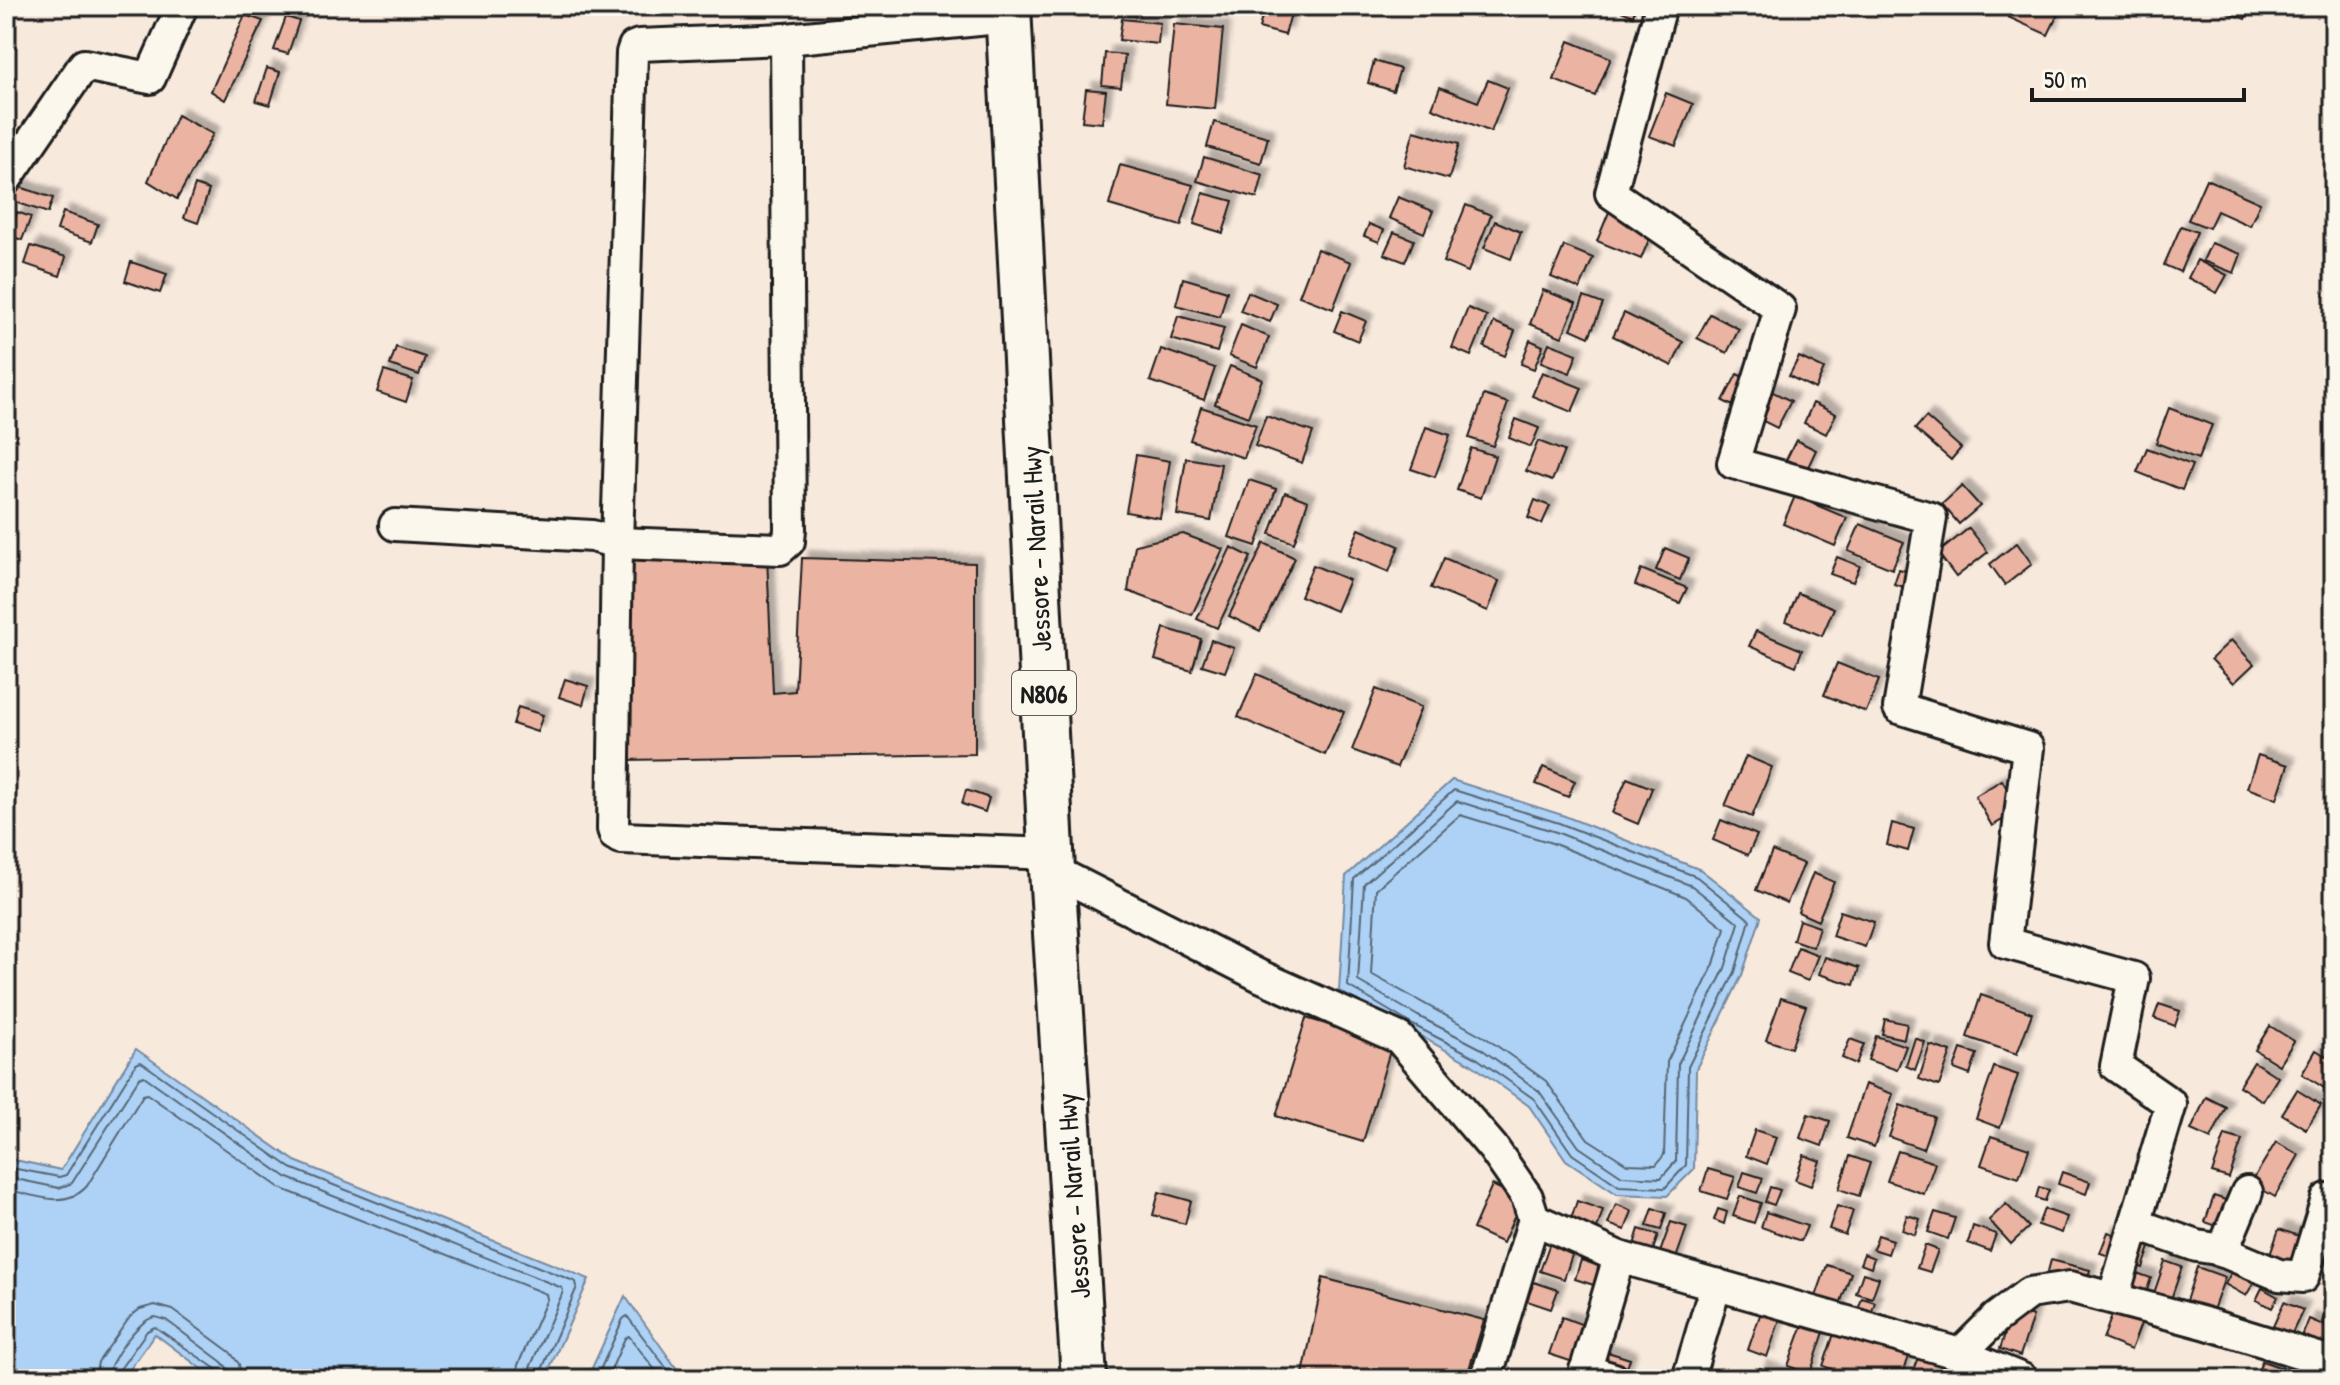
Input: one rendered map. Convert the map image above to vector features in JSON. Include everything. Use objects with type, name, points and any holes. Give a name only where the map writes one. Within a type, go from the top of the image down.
[{"type":"highway","name":"Jessore - Narail Hwy","points":[[1008,12],[1052,862],[1084,1379]]},
{"type":"street","points":[[6,179],[84,65],[150,78],[182,6]]},
{"type":"street","points":[[1661,6],[1611,193],[1780,309],[1733,463],[1931,518],[1899,708],[2028,748],[2005,943],[2134,978],[2116,1066],[2171,1104],[2114,1295]]},
{"type":"street","points":[[1008,12],[786,39],[634,47],[617,543],[615,835],[621,838],[1052,862],[1260,976],[1399,1038],[1493,1148],[1527,1197],[1534,1219],[1486,1379]]},
{"type":"street","points":[[395,525],[592,536],[617,543],[780,549],[789,541],[786,39]]},
{"type":"street","points":[[2222,1252],[2247,1192]]},
{"type":"street","points":[[2135,1224],[2222,1252],[2279,1275],[2303,1277],[2327,1199],[2334,1201]]},
{"type":"street","points":[[1534,1219],[1619,1257],[1960,1354],[2022,1379]]},
{"type":"street","points":[[1594,1376],[1619,1257]]},
{"type":"street","points":[[1688,1379],[1716,1284]]},
{"type":"street","points":[[1960,1354],[1996,1318],[2029,1293],[2070,1287],[2204,1323],[2334,1363]]},
{"type":"water","points":[[1452,780],[1562,815],[1701,870],[1761,917],[1742,975],[1696,1069],[1694,1169],[1667,1196],[1617,1194],[1566,1160],[1529,1106],[1471,1064],[1339,991],[1346,876]]},
{"type":"water","points":[[136,1049],[295,1161],[589,1279],[545,1379],[215,1379],[155,1334],[123,1379],[23,1379],[6,1368],[6,1158],[61,1170]]},
{"type":"water","points":[[625,1296],[677,1369],[709,1379],[587,1379]]},
{"type":"building","points":[[1126,6],[1174,6],[1173,14],[1125,9]]},
{"type":"building","points":[[1265,6],[1292,10],[1285,35],[1259,28]]},
{"type":"building","points":[[1609,6],[1636,6],[1633,16]]},
{"type":"building","points":[[2013,6],[2050,6],[2060,10],[2048,35],[2008,17]]},
{"type":"building","points":[[2212,6],[2251,6],[2245,19]]},
{"type":"building","points":[[245,15],[263,21],[225,100],[211,91]]},
{"type":"building","points":[[286,17],[299,21],[288,54],[274,50]]},
{"type":"building","points":[[1122,19],[1160,23],[1158,44],[1119,40]]},
{"type":"building","points":[[1174,24],[1223,29],[1215,109],[1166,104]]},
{"type":"building","points":[[1569,41],[1611,58],[1595,96],[1554,80]]},
{"type":"building","points":[[1105,53],[1125,55],[1121,87],[1102,85]]},
{"type":"building","points":[[1374,61],[1400,69],[1393,91],[1368,83]]},
{"type":"building","points":[[267,68],[280,72],[270,105],[256,101]]},
{"type":"building","points":[[1488,80],[1508,88],[1491,132],[1432,108],[1440,87],[1478,102]]},
{"type":"building","points":[[1086,89],[1106,91],[1102,123],[1082,121]]},
{"type":"building","points":[[1666,93],[1693,104],[1676,146],[1649,136]]},
{"type":"building","points":[[177,115],[213,134],[177,199],[148,181]]},
{"type":"building","points":[[1214,122],[1268,137],[1261,163],[1207,147]]},
{"type":"building","points":[[1414,131],[1459,144],[1449,179],[1404,166]]},
{"type":"building","points":[[1204,157],[1263,175],[1257,198],[1197,181]]},
{"type":"building","points":[[1120,165],[1193,185],[1181,226],[1109,205]]},
{"type":"building","points":[[2206,179],[2260,203],[2250,226],[2217,211],[2209,228],[2188,220]]},
{"type":"building","points":[[195,185],[209,190],[198,223],[184,218]]},
{"type":"building","points":[[17,186],[53,198],[48,213],[12,201]]},
{"type":"building","points":[[1203,193],[1233,201],[1223,233],[1194,224]]},
{"type":"building","points":[[1398,197],[1433,211],[1424,233],[1389,218]]},
{"type":"building","points":[[1466,205],[1491,215],[1468,272],[1443,262]]},
{"type":"building","points":[[1611,207],[1655,225],[1641,259],[1597,241]]},
{"type":"building","points":[[17,212],[31,217],[22,240],[10,236]]},
{"type":"building","points":[[63,212],[98,224],[92,242],[57,230]]},
{"type":"building","points":[[1495,221],[1521,232],[1511,259],[1484,248]]},
{"type":"building","points":[[1369,224],[1384,230],[1379,242],[1364,236]]},
{"type":"building","points":[[2181,226],[2197,232],[2180,272],[2164,265]]},
{"type":"building","points":[[1394,232],[1414,240],[1405,262],[1384,254]]},
{"type":"building","points":[[2211,243],[2241,254],[2234,273],[2203,261]]},
{"type":"building","points":[[31,246],[66,257],[60,276],[25,264]]},
{"type":"building","points":[[1564,246],[1593,258],[1580,289],[1551,277]]},
{"type":"building","points":[[1317,249],[1351,262],[1333,309],[1299,296]]},
{"type":"building","points":[[2197,260],[2227,275],[2217,293],[2188,278]]},
{"type":"building","points":[[131,262],[167,274],[160,293],[125,281]]},
{"type":"building","points":[[1183,278],[1227,291],[1220,317],[1176,305]]},
{"type":"building","points":[[1543,290],[1576,303],[1562,337],[1530,324]]},
{"type":"building","points":[[1248,292],[1277,304],[1270,322],[1240,311]]},
{"type":"building","points":[[1584,297],[1603,304],[1589,337],[1571,329]]},
{"type":"building","points":[[1468,308],[1487,316],[1471,356],[1452,348]]},
{"type":"building","points":[[1342,311],[1366,321],[1358,341],[1334,331]]},
{"type":"building","points":[[1624,313],[1683,342],[1672,366],[1613,336]]},
{"type":"building","points":[[1710,314],[1739,329],[1727,353],[1697,338]]},
{"type":"building","points":[[1178,316],[1224,328],[1217,352],[1171,339]]},
{"type":"building","points":[[1494,322],[1515,331],[1505,356],[1484,347]]},
{"type":"building","points":[[1241,325],[1269,337],[1257,367],[1229,356]]},
{"type":"building","points":[[1530,340],[1543,346],[1534,369],[1521,364]]},
{"type":"building","points":[[1549,343],[1577,354],[1570,373],[1541,362]]},
{"type":"building","points":[[396,347],[425,357],[419,375],[390,365]]},
{"type":"building","points":[[1161,349],[1215,368],[1204,400],[1150,381]]},
{"type":"building","points":[[1799,357],[1824,369],[1815,389],[1789,376]]},
{"type":"building","points":[[1230,366],[1262,379],[1248,417],[1215,404]]},
{"type":"building","points":[[384,371],[413,380],[406,402],[377,392]]},
{"type":"building","points":[[1542,372],[1582,388],[1572,412],[1532,396]]},
{"type":"building","points":[[1737,374],[1791,401],[1777,428],[1723,401]]},
{"type":"building","points":[[1484,395],[1508,403],[1493,446],[1469,438]]},
{"type":"building","points":[[1813,403],[1836,414],[1826,434],[1804,423]]},
{"type":"building","points":[[1201,407],[1256,425],[1244,458],[1190,440]]},
{"type":"building","points":[[2169,408],[2212,425],[2198,459],[2156,443]]},
{"type":"building","points":[[1266,416],[1313,432],[1302,463],[1255,446]]},
{"type":"building","points":[[1926,417],[1961,448],[1951,460],[1915,429]]},
{"type":"building","points":[[1516,419],[1539,428],[1531,447],[1509,438]]},
{"type":"building","points":[[1426,427],[1450,435],[1435,477],[1411,469]]},
{"type":"building","points":[[1796,440],[1816,450],[1802,480],[1781,470]]},
{"type":"building","points":[[1538,441],[1564,451],[1552,481],[1526,471]]},
{"type":"building","points":[[1471,448],[1495,456],[1481,498],[1457,490]]},
{"type":"building","points":[[2147,448],[2192,465],[2182,490],[2137,472]]},
{"type":"building","points":[[1136,455],[1170,461],[1160,518],[1126,512]]},
{"type":"building","points":[[1186,458],[1221,464],[1211,521],[1177,515]]},
{"type":"building","points":[[1249,480],[1276,489],[1256,546],[1229,537]]},
{"type":"building","points":[[1962,486],[1980,506],[1959,524],[1942,504]]},
{"type":"building","points":[[1285,492],[1308,501],[1294,543],[1270,534]]},
{"type":"building","points":[[1795,496],[1847,518],[1835,546],[1783,524]]},
{"type":"building","points":[[1535,500],[1550,506],[1542,524],[1528,518]]},
{"type":"building","points":[[1860,524],[1904,542],[1892,569],[1848,551]]},
{"type":"building","points":[[1969,528],[1988,552],[1956,577],[1938,553]]},
{"type":"building","points":[[1359,529],[1399,546],[1389,572],[1348,555]]},
{"type":"building","points":[[1183,534],[1223,549],[1192,615],[1128,591],[1135,545]]},
{"type":"building","points":[[1264,543],[1295,558],[1260,631],[1229,616]]},
{"type":"building","points":[[2017,543],[2032,564],[2005,585],[1990,564]]},
{"type":"building","points":[[1231,547],[1251,557],[1217,628],[1197,619]]},
{"type":"building","points":[[1665,548],[1689,558],[1680,580],[1656,570]]},
{"type":"building","points":[[634,551],[767,556],[773,693],[795,691],[802,558],[975,563],[975,754],[626,760]]},
{"type":"building","points":[[1837,557],[1860,566],[1853,582],[1830,574]]},
{"type":"building","points":[[1444,558],[1499,581],[1488,611],[1431,588]]},
{"type":"building","points":[[1313,565],[1349,580],[1336,611],[1300,596]]},
{"type":"building","points":[[1641,569],[1687,588],[1680,603],[1635,585]]},
{"type":"building","points":[[1899,569],[1925,577],[1920,592],[1894,584]]},
{"type":"building","points":[[1798,593],[1834,608],[1822,636],[1786,621]]},
{"type":"building","points":[[1164,628],[1201,639],[1192,671],[1155,660]]},
{"type":"building","points":[[1756,631],[1802,650],[1796,666],[1749,646]]},
{"type":"building","points":[[1211,640],[1234,648],[1225,672],[1202,665]]},
{"type":"building","points":[[2231,640],[2254,664],[2234,683],[2211,659]]},
{"type":"building","points":[[1837,663],[1879,680],[1866,712],[1824,695]]},
{"type":"building","points":[[1257,674],[1344,712],[1325,755],[1238,717]]},
{"type":"building","points":[[565,679],[588,686],[583,705],[559,697]]},
{"type":"building","points":[[1376,689],[1421,707],[1397,767],[1352,750]]},
{"type":"building","points":[[518,707],[543,715],[537,732],[513,724]]},
{"type":"building","points":[[2258,755],[2288,765],[2277,799],[2247,788]]},
{"type":"building","points":[[1746,756],[1772,767],[1752,817],[1725,806]]},
{"type":"building","points":[[1543,767],[1575,781],[1568,797],[1536,784]]},
{"type":"building","points":[[1627,778],[1652,788],[1638,824],[1612,813]]},
{"type":"building","points":[[2002,780],[2019,810],[1992,826],[1975,796]]},
{"type":"building","points":[[966,790],[989,798],[985,812],[962,804]]},
{"type":"building","points":[[1721,820],[1757,835],[1748,855],[1713,840]]},
{"type":"building","points":[[1892,823],[1914,829],[1908,851],[1887,845]]},
{"type":"building","points":[[1772,851],[1804,864],[1787,903],[1756,890]]},
{"type":"building","points":[[1813,873],[1834,882],[1818,921],[1798,912]]},
{"type":"building","points":[[1840,911],[1874,922],[1865,947],[1832,936]]},
{"type":"building","points":[[1799,920],[1819,927],[1813,947],[1793,940]]},
{"type":"building","points":[[1798,947],[1818,955],[1808,981],[1788,973]]},
{"type":"building","points":[[1825,957],[1859,968],[1854,985],[1819,974]]},
{"type":"building","points":[[1981,995],[2032,1013],[2017,1054],[1967,1037]]},
{"type":"building","points":[[1781,998],[1806,1006],[1791,1048],[1766,1040]]},
{"type":"building","points":[[2159,1004],[2180,1011],[2175,1026],[2154,1018]]},
{"type":"building","points":[[1306,1018],[1392,1044],[1363,1142],[1276,1116]]},
{"type":"building","points":[[1885,1019],[1907,1024],[1904,1039],[1882,1034]]},
{"type":"building","points":[[2270,1026],[2294,1041],[2279,1065],[2255,1050]]},
{"type":"building","points":[[1876,1036],[1906,1046],[1897,1070],[1868,1060]]},
{"type":"building","points":[[1915,1038],[1925,1042],[1915,1070],[1906,1066]]},
{"type":"building","points":[[1850,1039],[1864,1044],[1856,1064],[1842,1058]]},
{"type":"building","points":[[1930,1045],[1951,1052],[1939,1086],[1919,1079]]},
{"type":"building","points":[[1961,1049],[1977,1054],[1970,1075],[1954,1069]]},
{"type":"building","points":[[2316,1050],[2334,1061],[2334,1076],[2326,1089],[2302,1074]]},
{"type":"building","points":[[2254,1062],[2278,1077],[2263,1101],[2239,1086]]},
{"type":"building","points":[[1994,1067],[2018,1075],[2000,1128],[1976,1119]]},
{"type":"building","points":[[1865,1084],[1893,1094],[1874,1147],[1847,1138]]},
{"type":"building","points":[[2297,1090],[2321,1105],[2306,1129],[2282,1114]]},
{"type":"building","points":[[2206,1097],[2226,1107],[2211,1139],[2191,1130]]},
{"type":"building","points":[[1900,1105],[1934,1117],[1923,1149],[1889,1137]]},
{"type":"building","points":[[1808,1114],[1830,1121],[1822,1146],[1800,1138]]},
{"type":"building","points":[[1755,1130],[1776,1137],[1767,1164],[1746,1156]]},
{"type":"building","points":[[2225,1135],[2242,1140],[2229,1178],[2212,1173]]},
{"type":"building","points":[[1991,1136],[2029,1149],[2019,1178],[1981,1165]]},
{"type":"building","points":[[2276,1142],[2299,1155],[2275,1197],[2251,1183]]},
{"type":"building","points":[[1898,1151],[1935,1163],[1924,1194],[1887,1181]]},
{"type":"building","points":[[1804,1155],[1820,1161],[1811,1186],[1795,1180]]},
{"type":"building","points":[[1850,1156],[1870,1163],[1859,1196],[1839,1189]]},
{"type":"building","points":[[1708,1169],[1735,1177],[1727,1199],[1701,1191]]},
{"type":"building","points":[[1744,1172],[1763,1178],[1757,1193],[1739,1187]]},
{"type":"building","points":[[2062,1172],[2090,1182],[2086,1194],[2058,1184]]},
{"type":"building","points":[[1492,1185],[1522,1199],[1503,1243],[1473,1229]]},
{"type":"building","points":[[1770,1187],[1780,1190],[1774,1205],[1765,1202]]},
{"type":"building","points":[[2039,1187],[2049,1190],[2045,1201],[2036,1198]]},
{"type":"building","points":[[1159,1192],[1191,1201],[1185,1224],[1153,1215]]},
{"type":"building","points":[[1740,1196],[1761,1203],[1754,1223],[1733,1216]]},
{"type":"building","points":[[2214,1196],[2237,1204],[2228,1230],[2205,1222]]},
{"type":"building","points":[[1577,1201],[1603,1210],[1593,1241],[1567,1232]]},
{"type":"building","points":[[1616,1204],[1632,1211],[1625,1230],[1608,1224]]},
{"type":"building","points":[[2006,1204],[2029,1227],[2011,1244],[1989,1220]]},
{"type":"building","points":[[1837,1206],[1853,1211],[1845,1235],[1829,1229]]},
{"type":"building","points":[[1653,1208],[1666,1213],[1661,1230],[1647,1226]]},
{"type":"building","points":[[1718,1209],[1727,1212],[1724,1224],[1714,1220]]},
{"type":"building","points":[[2044,1209],[2067,1217],[2062,1233],[2038,1225]]},
{"type":"building","points":[[1766,1212],[1807,1226],[1801,1241],[1761,1227]]},
{"type":"building","points":[[1935,1212],[1955,1218],[1948,1239],[1928,1232]]},
{"type":"building","points":[[1907,1215],[1920,1219],[1915,1235],[1902,1230]]},
{"type":"building","points":[[1671,1222],[1687,1227],[1674,1264],[1658,1258]]},
{"type":"building","points":[[1973,1226],[1996,1234],[1990,1251],[1968,1243]]},
{"type":"building","points":[[1639,1229],[1658,1235],[1653,1250],[1634,1245]]},
{"type":"building","points":[[2279,1229],[2302,1237],[2293,1263],[2270,1255]]},
{"type":"building","points":[[2108,1232],[2122,1237],[2115,1258],[2100,1253]]},
{"type":"building","points":[[1553,1234],[1576,1243],[1564,1279],[1540,1271]]},
{"type":"building","points":[[1878,1235],[1893,1240],[1888,1254],[1873,1249]]},
{"type":"building","points":[[2136,1242],[2150,1247],[2143,1268],[2129,1263]]},
{"type":"building","points":[[1925,1245],[1938,1250],[1930,1272],[1917,1268]]},
{"type":"building","points":[[1864,1254],[1874,1258],[1871,1268],[1860,1264]]},
{"type":"building","points":[[1581,1260],[1609,1269],[1603,1288],[1575,1279]]},
{"type":"building","points":[[2051,1260],[2090,1270],[2086,1285],[2047,1275]]},
{"type":"building","points":[[2238,1260],[2260,1272],[2246,1296],[2225,1284]]},
{"type":"building","points":[[2165,1261],[2182,1267],[2169,1305],[2152,1299]]},
{"type":"building","points":[[1827,1265],[1851,1273],[1837,1313],[1813,1305]]},
{"type":"building","points":[[2197,1267],[2225,1277],[2212,1313],[2185,1304]]},
{"type":"building","points":[[2134,1272],[2151,1278],[2144,1299],[2126,1293]]},
{"type":"building","points":[[1863,1273],[1879,1278],[1872,1298],[1856,1293]]},
{"type":"building","points":[[1323,1278],[1484,1320],[1466,1379],[1302,1379]]},
{"type":"building","points":[[1534,1282],[1558,1290],[1551,1309],[1527,1301]]},
{"type":"building","points":[[2262,1288],[2278,1297],[2272,1308],[2256,1300]]},
{"type":"building","points":[[2334,1295],[2334,1327],[2322,1322]]},
{"type":"building","points":[[1862,1298],[1875,1302],[1869,1321],[1856,1316]]},
{"type":"building","points":[[2284,1302],[2303,1310],[2288,1342],[2270,1333]]},
{"type":"building","points":[[2013,1310],[2033,1316],[2020,1356],[2000,1349]]},
{"type":"building","points":[[2114,1310],[2142,1321],[2131,1350],[2103,1339]]},
{"type":"building","points":[[1761,1312],[1780,1319],[1767,1357],[1748,1350]]},
{"type":"building","points":[[1562,1317],[1589,1327],[1576,1363],[1549,1354]]},
{"type":"building","points":[[1805,1319],[1826,1326],[1810,1374],[1788,1366]]},
{"type":"building","points":[[2309,1319],[2334,1330],[2334,1355],[2299,1344]]},
{"type":"building","points":[[1837,1325],[1911,1351],[1901,1379],[1861,1379],[1823,1366]]},
{"type":"building","points":[[1601,1350],[1630,1359],[1623,1379],[1594,1370]]},
{"type":"building","points":[[1920,1352],[1953,1364],[1948,1379],[1929,1379],[1912,1373]]},
{"type":"building","points":[[2262,1361],[2285,1369],[2282,1379],[2255,1379]]},
{"type":"building","points":[[1760,1368],[1792,1379],[1757,1379]]}]
